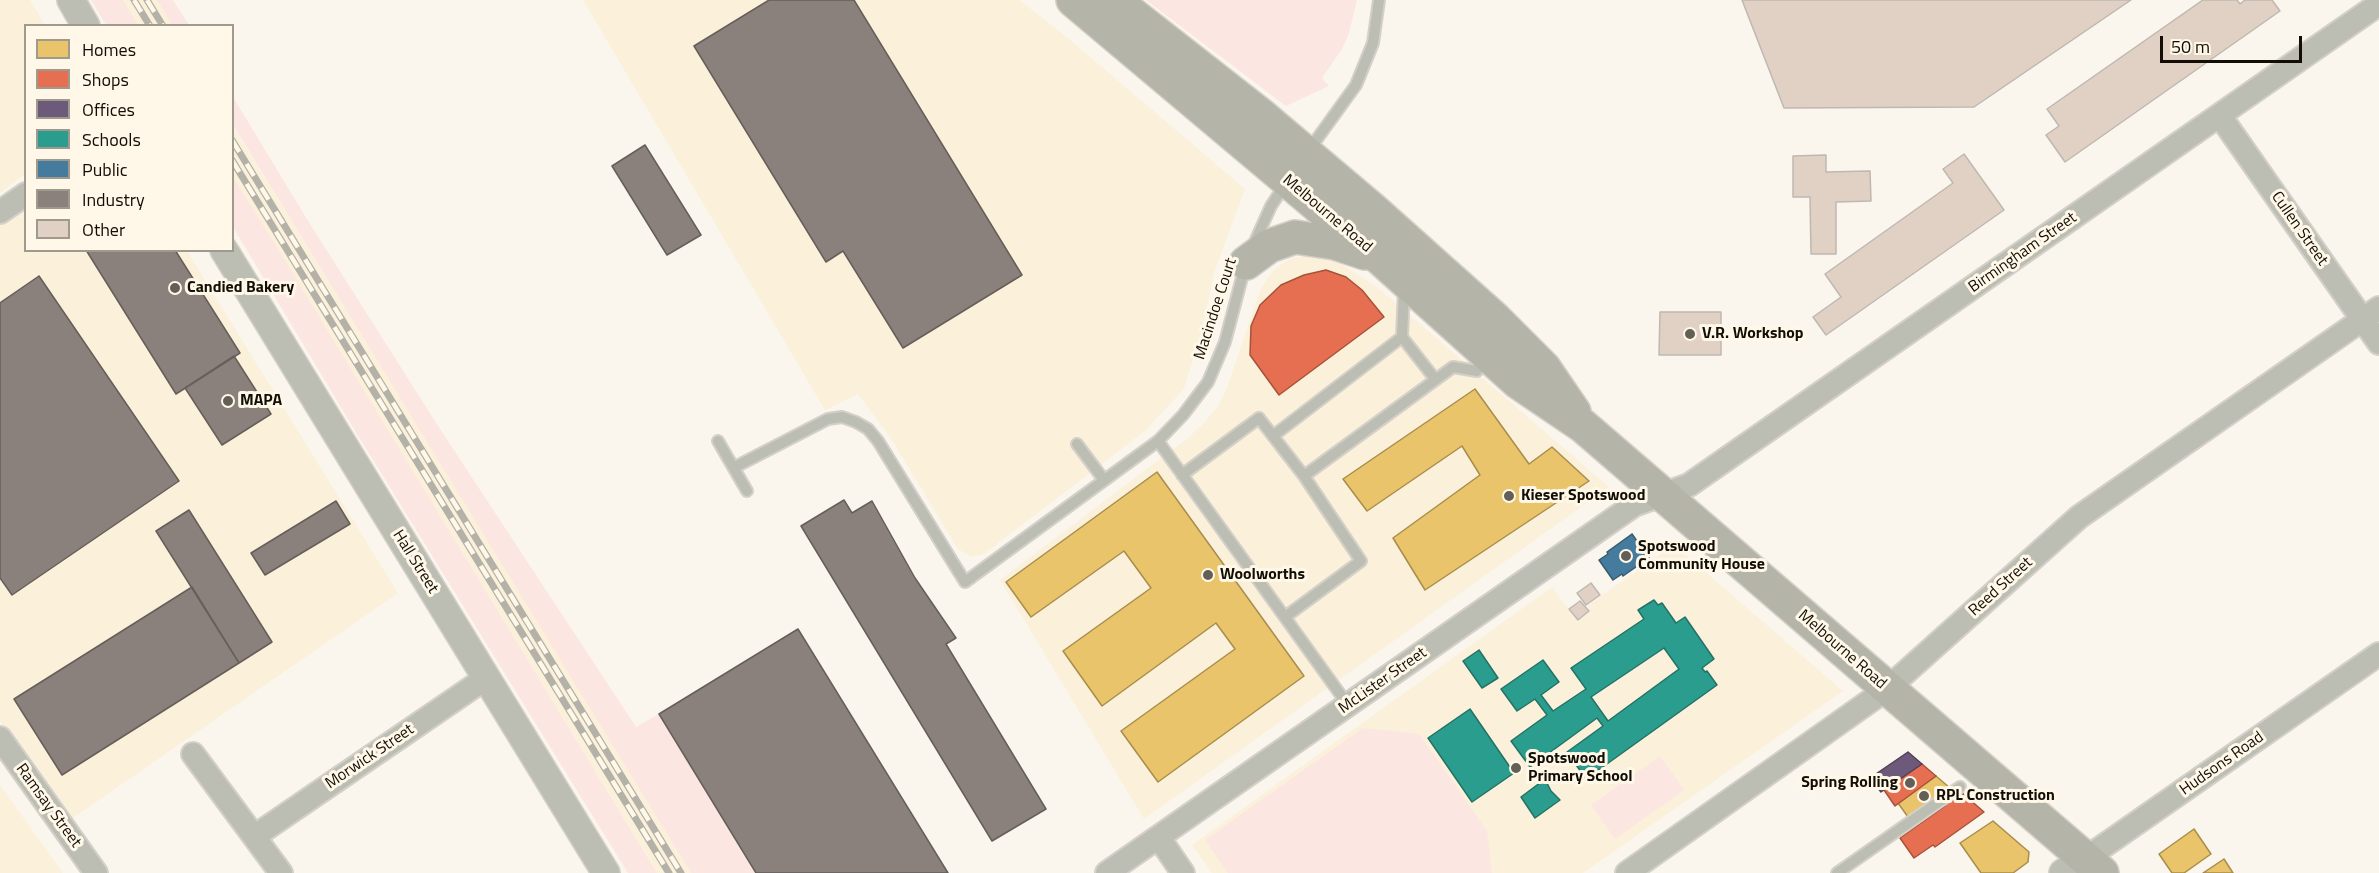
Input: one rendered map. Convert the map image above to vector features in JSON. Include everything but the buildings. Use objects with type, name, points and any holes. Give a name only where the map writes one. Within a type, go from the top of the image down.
[{"type":"main road","name":"Melbourne Road","points":[[1073,0],[1297,167],[1502,326],[1544,368],[1583,426]]},
{"type":"main road","name":"Melbourne Road","points":[[1114,0],[1297,167],[1393,270],[1518,382],[1583,426],[1663,494],[1887,689],[2083,868]]},
{"type":"main road","points":[[1246,263],[1269,246],[1295,237],[1335,243],[1393,270]]},
{"type":"street","points":[[71,0],[85,24]]},
{"type":"street","name":"Birmingham Street","points":[[1663,494],[1696,480],[2379,4]]},
{"type":"street","name":"Cullen Street","points":[[2220,116],[2371,314],[2379,343]]},
{"type":"street","points":[[0,212],[24,195]]},
{"type":"street","name":"Hall Street","points":[[225,252],[606,873]]},
{"type":"street","name":"Reed Street","points":[[1627,873],[1887,689],[2079,517],[2371,314]]},
{"type":"street","name":"McLister Street","points":[[1107,873],[1634,505],[1663,494]]},
{"type":"street","name":"Hudsons Road","points":[[2083,868],[2379,654]]},
{"type":"street","name":"Morwick Street","points":[[255,836],[486,678]]},
{"type":"street","name":"Ramsay Street","points":[[0,738],[96,873]]},
{"type":"street","points":[[193,754],[281,873]]},
{"type":"street","points":[[1159,838],[1183,873]]},
{"type":"lane","name":"Macindoe Court","points":[[735,468],[828,419],[842,417],[856,422],[868,429],[878,441],[965,582],[1158,441],[1183,415],[1208,382],[1225,342],[1246,263],[1270,206],[1356,86],[1373,42],[1379,0]]},
{"type":"lane","points":[[1393,270],[1402,337],[1436,379]]},
{"type":"lane","points":[[1273,436],[1402,337]]},
{"type":"lane","points":[[1304,476],[1453,367],[1477,371]]},
{"type":"lane","points":[[1182,475],[1259,418],[1304,476],[1361,561],[1285,617]]},
{"type":"lane","points":[[718,441],[747,491]]},
{"type":"lane","points":[[1158,441],[1348,705]]},
{"type":"lane","points":[[1077,444],[1104,480]]},
{"type":"lane","points":[[1837,873],[1960,787]]},
{"type":"shaded area","points":[[0,0],[30,0],[44,24],[24,24],[24,175],[0,193]]},
{"type":"shaded area","points":[[91,0],[123,0],[137,24],[105,24]]},
{"type":"shaded area","points":[[123,0],[157,0],[171,24],[137,24]]},
{"type":"shaded area","points":[[157,0],[173,0],[188,24],[171,24]]},
{"type":"shaded area","points":[[583,0],[1019,0],[1062,33],[1245,189],[1215,270],[1201,332],[1184,389],[1145,431],[984,554],[971,557],[958,549],[890,437],[858,394],[825,410]]},
{"type":"shaded area","points":[[1146,0],[1357,0],[1349,33],[1342,49],[1322,78],[1329,86],[1286,106]]},
{"type":"shaded area","points":[[234,99],[305,216],[438,426],[636,727],[659,714],[756,873],[691,873],[234,127]]},
{"type":"shaded area","points":[[234,128],[691,873],[657,873],[234,179]]},
{"type":"shaded area","points":[[234,179],[657,873],[628,873],[357,434],[234,229]]},
{"type":"shaded area","points":[[24,208],[24,252],[188,252],[398,593],[70,820],[0,721],[0,226]]},
{"type":"shaded area","points":[[1316,254],[1333,259],[1377,287],[1609,487],[1144,819],[1000,580],[1188,438],[1204,423],[1219,405],[1228,385],[1261,288],[1273,271],[1289,259]]},
{"type":"shaded area","name":"Spotswood Primary School","points":[[1674,545],[1843,691],[1583,873],[1212,873],[1192,845],[1552,587],[1578,622],[1590,611],[1587,606]]},
{"type":"shaded area","points":[[1363,728],[1419,734],[1487,831],[1492,873],[1228,873],[1205,840]]},
{"type":"shaded area","points":[[1660,756],[1684,790],[1615,839],[1591,805]]},
{"type":"shaded area","points":[[0,785],[63,873],[0,873]]},
{"type":"railway","points":[[134,0],[149,24]]},
{"type":"railway","points":[[147,0],[162,24]]},
{"type":"railway","points":[[234,143],[681,873]]},
{"type":"railway","points":[[234,163],[669,873]]},
{"type":"place","name":"Candied Bakery","points":[[175,288]]},
{"type":"place","name":"V.R. Workshop","points":[[1690,334]]},
{"type":"place","name":"MAPA","points":[[228,401]]},
{"type":"place","name":"Kieser Spotswood","points":[[1509,496]]},
{"type":"place","name":"Spotswood Community House","points":[[1626,556]]},
{"type":"place","name":"Woolworths","points":[[1208,575]]},
{"type":"place","name":"Spotswood Primary School","points":[[1516,768]]},
{"type":"place","name":"Spring Rolling","points":[[1910,783]]},
{"type":"place","name":"RPL Construction","points":[[1924,796]]}]
